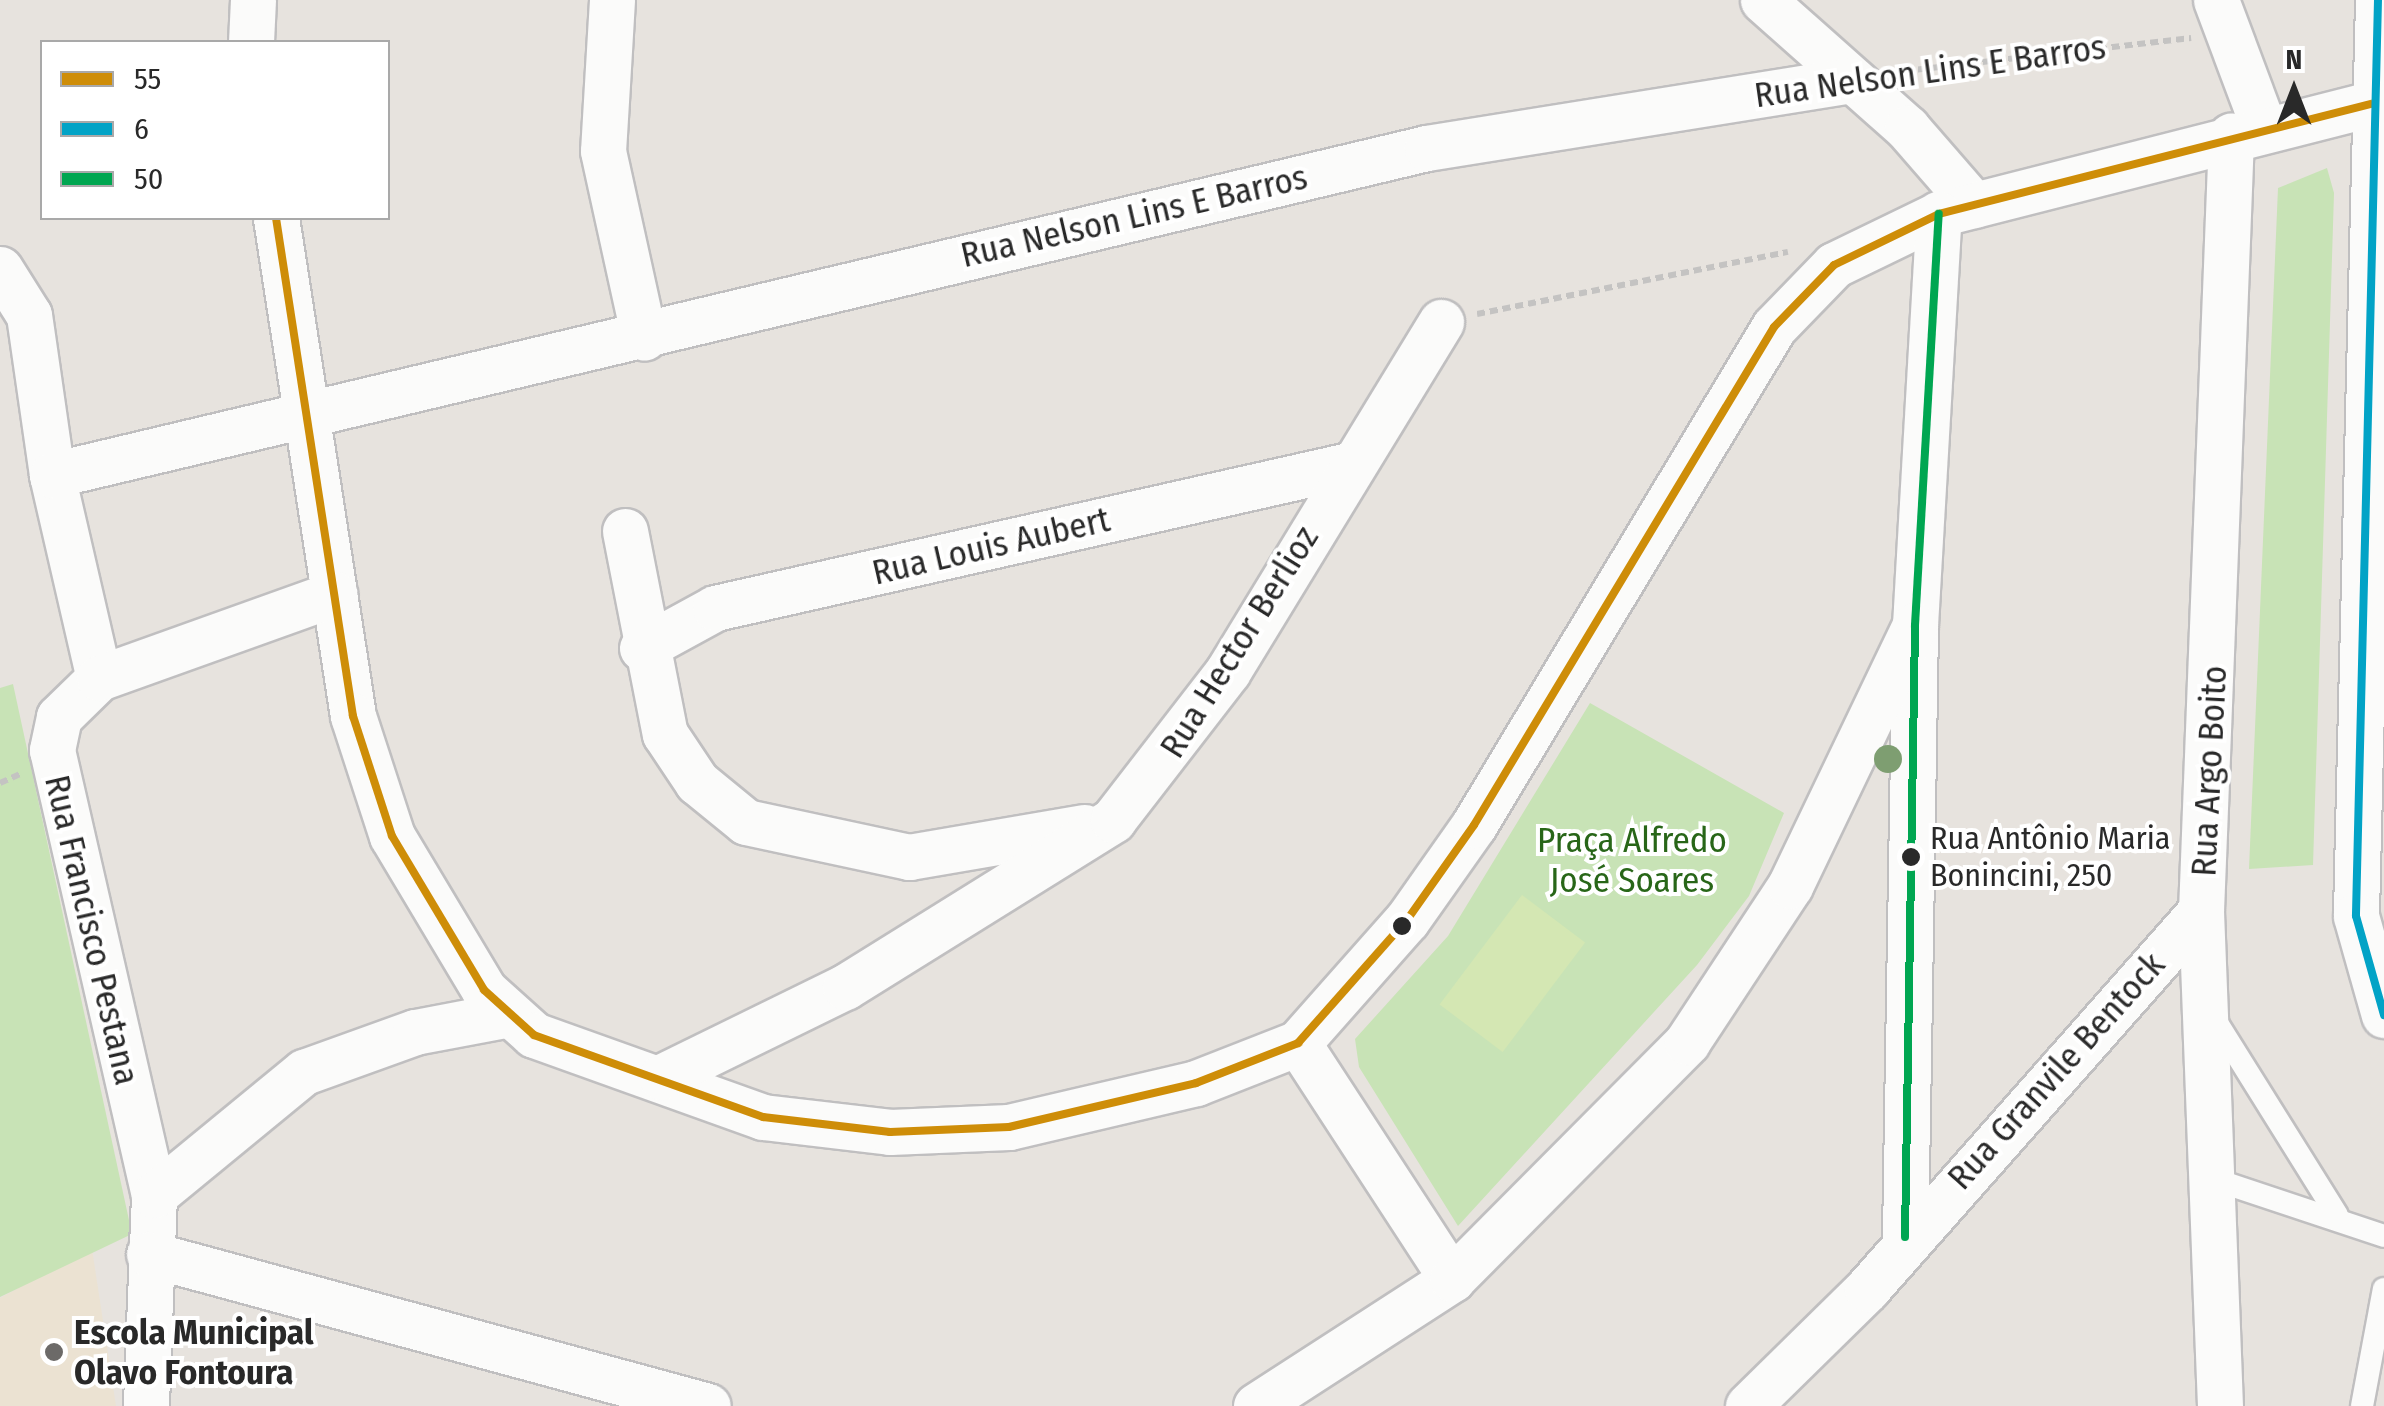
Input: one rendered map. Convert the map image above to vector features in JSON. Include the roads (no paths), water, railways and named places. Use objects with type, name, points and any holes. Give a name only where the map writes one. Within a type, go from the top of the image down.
[{"type":"street","points":[[251,40],[253,0]]},
{"type":"street","points":[[612,0],[603,151],[644,338]]},
{"type":"street","points":[[1763,0],[1850,80],[1956,210],[1914,625],[1905,1237]]},
{"type":"street","points":[[2378,0],[2371,104],[2374,538],[2356,916],[2384,1015]]},
{"type":"street","points":[[2223,17],[2247,131]]},
{"type":"street","name":"Rua Nelson Lins E Barros","points":[[52,475],[310,410],[644,338],[1427,148],[1850,80]]},
{"type":"street","points":[[276,220],[310,410],[353,716],[380,804],[505,1015],[597,1060],[661,1076],[714,1102],[818,1128],[1008,1127],[1196,1084],[1298,1044],[1408,920],[1474,825],[1671,487],[1796,296],[1886,233],[1956,210],[2247,131],[2371,104]]},
{"type":"street","name":"Rua Argo Boito","points":[[2220,1406],[2208,1008],[2201,912],[2247,131]]},
{"type":"street","points":[[0,269],[29,315],[52,475],[99,678],[334,594]]},
{"type":"street","name":"Rua Hector Berlioz","points":[[661,1076],[846,986],[1114,820],[1228,671],[1348,465],[1442,322]]},
{"type":"street","name":"Rua Louis Aubert","points":[[642,648],[715,608],[1348,465]]},
{"type":"street","points":[[625,531],[642,648],[665,734],[697,782],[746,822],[910,857],[1114,820]]},
{"type":"street","points":[[1256,1406],[1452,1279],[1688,1042],[1758,943],[1827,814],[1914,625]]},
{"type":"street","name":"Rua Francisco Pestana","points":[[99,678],[59,717],[52,750],[154,1196],[146,1406]]},
{"type":"street","points":[[1827,814],[1874,781],[1914,816]]},
{"type":"street","name":"Rua Granvile Bentock","points":[[1748,1406],[1867,1289],[1905,1237],[2201,912]]},
{"type":"street","points":[[154,1196],[304,1072],[415,1032],[505,1015]]},
{"type":"street","points":[[1298,1044],[1452,1279]]},
{"type":"street","points":[[149,1254],[708,1406]]},
{"type":"lane","points":[[2208,1008],[2337,1216]]},
{"type":"lane","points":[[2212,1178],[2337,1216],[2384,1236]]},
{"type":"lane","points":[[2362,1406],[2384,1290]]},
{"type":"place","name":"Rua Antônio Maria Bonincini, 250","points":[[1911,857]]},
{"type":"place","name":"Escola Municipal Olavo Fontoura","points":[[54,1352]]},
{"type":"park label","name":"Praça Alfredo José Soares","points":[[1632,860]]}]
